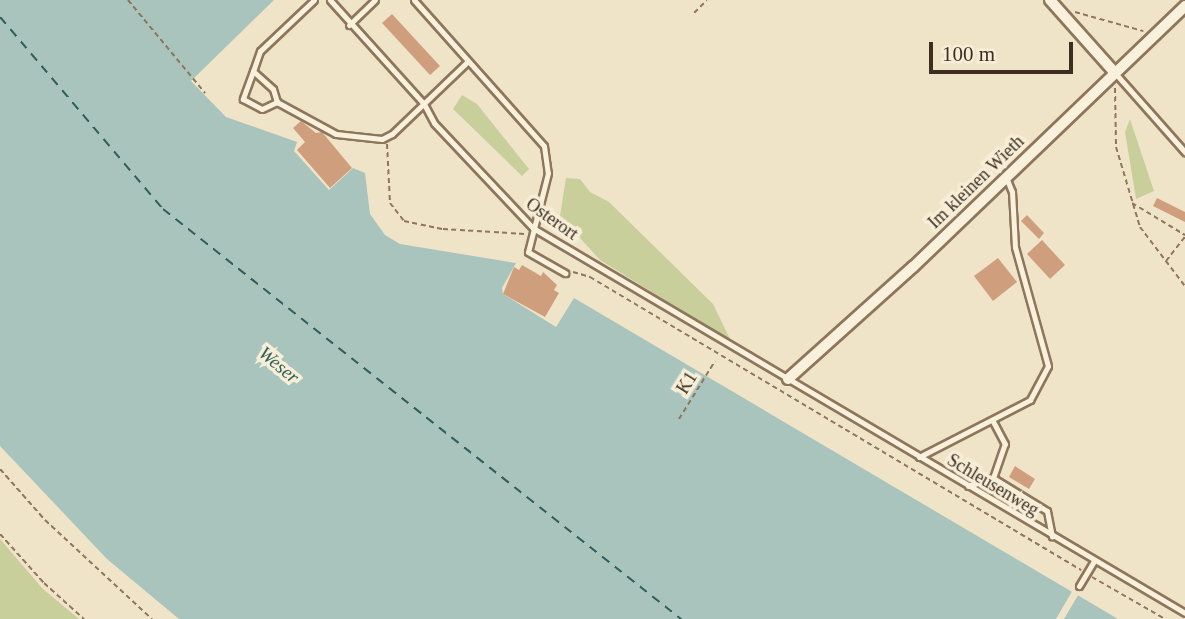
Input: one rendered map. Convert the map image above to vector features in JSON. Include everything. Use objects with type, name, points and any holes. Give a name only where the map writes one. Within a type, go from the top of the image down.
[{"type":"street","points":[[1053,4],[1115,74]]},
{"type":"street","name":"Im kleinen Wieth","points":[[788,379],[1185,6]]},
{"type":"lane","points":[[277,102],[262,109],[243,99],[260,51],[314,0]]},
{"type":"lane","name":"Osterort","points":[[330,0],[349,25],[424,104],[434,123],[533,228],[788,379]]},
{"type":"lane","points":[[349,25],[375,0]]},
{"type":"lane","points":[[414,0],[544,146],[548,173],[528,252],[565,273]]},
{"type":"lane","points":[[253,71],[273,89],[277,102],[336,134],[359,139],[387,136],[468,61]]},
{"type":"lane","points":[[1115,74],[1185,152]]},
{"type":"lane","points":[[919,457],[1030,400],[1048,366],[1015,247],[1012,192],[1006,177]]},
{"type":"lane","name":"Schleusenweg","points":[[788,379],[1185,613]]},
{"type":"lane","points":[[993,421],[1004,444],[993,478]]},
{"type":"lane","points":[[968,486],[993,478],[1047,511],[1052,537]]},
{"type":"lane","points":[[1079,586],[1094,561]]},
{"type":"path","points":[[128,0],[205,93]]},
{"type":"path","points":[[694,13],[707,0]]},
{"type":"path","points":[[1053,4],[1146,31]]},
{"type":"path","points":[[1115,74],[1115,147],[1132,203],[1140,227],[1185,286]]},
{"type":"path","points":[[387,136],[390,203],[404,221],[510,234],[524,234],[533,228]]},
{"type":"path","points":[[1132,203],[1185,236],[1166,262]]},
{"type":"path","points":[[565,273],[590,277],[1165,619]]},
{"type":"path","name":"K1","points":[[679,419],[715,361]]},
{"type":"path","points":[[0,470],[45,520],[152,619]]},
{"type":"path","points":[[0,534],[44,583],[84,619]]},
{"type":"green space","points":[[462,95],[477,104],[529,169],[522,176],[453,109]]},
{"type":"green space","points":[[1130,119],[1154,191],[1136,199],[1125,132]]},
{"type":"green space","points":[[566,178],[580,179],[590,192],[609,202],[713,304],[731,341],[600,260],[560,216]]},
{"type":"green space","points":[[0,539],[43,589],[79,619],[0,619]]},
{"type":"water","name":"Weser","points":[[0,0],[274,0],[191,81],[226,117],[297,142],[294,151],[329,190],[353,168],[365,173],[370,214],[385,235],[400,244],[516,263],[502,288],[503,294],[556,327],[574,298],[1118,619],[179,619],[107,559],[0,446]]},
{"type":"pier","points":[[1074,588],[1080,592],[1064,619],[1056,619]]},
{"type":"building","points":[[392,14],[440,66],[430,75],[382,23]]},
{"type":"building","points":[[301,121],[316,133],[322,132],[352,168],[330,188],[297,150],[305,142],[293,128]]},
{"type":"building","points":[[1157,198],[1185,212],[1185,222],[1153,206]]},
{"type":"building","points":[[1027,215],[1044,233],[1039,239],[1021,221]]},
{"type":"building","points":[[1042,240],[1065,265],[1050,279],[1027,254]]},
{"type":"building","points":[[998,258],[1017,282],[993,301],[974,276]]},
{"type":"building","points":[[522,265],[541,276],[543,272],[557,285],[554,290],[559,293],[545,317],[503,294],[514,267],[519,270]]},
{"type":"building","points":[[1015,466],[1035,479],[1029,489],[1009,477]]},
{"type":"ferry route","points":[[0,17],[163,209],[681,619]]}]
